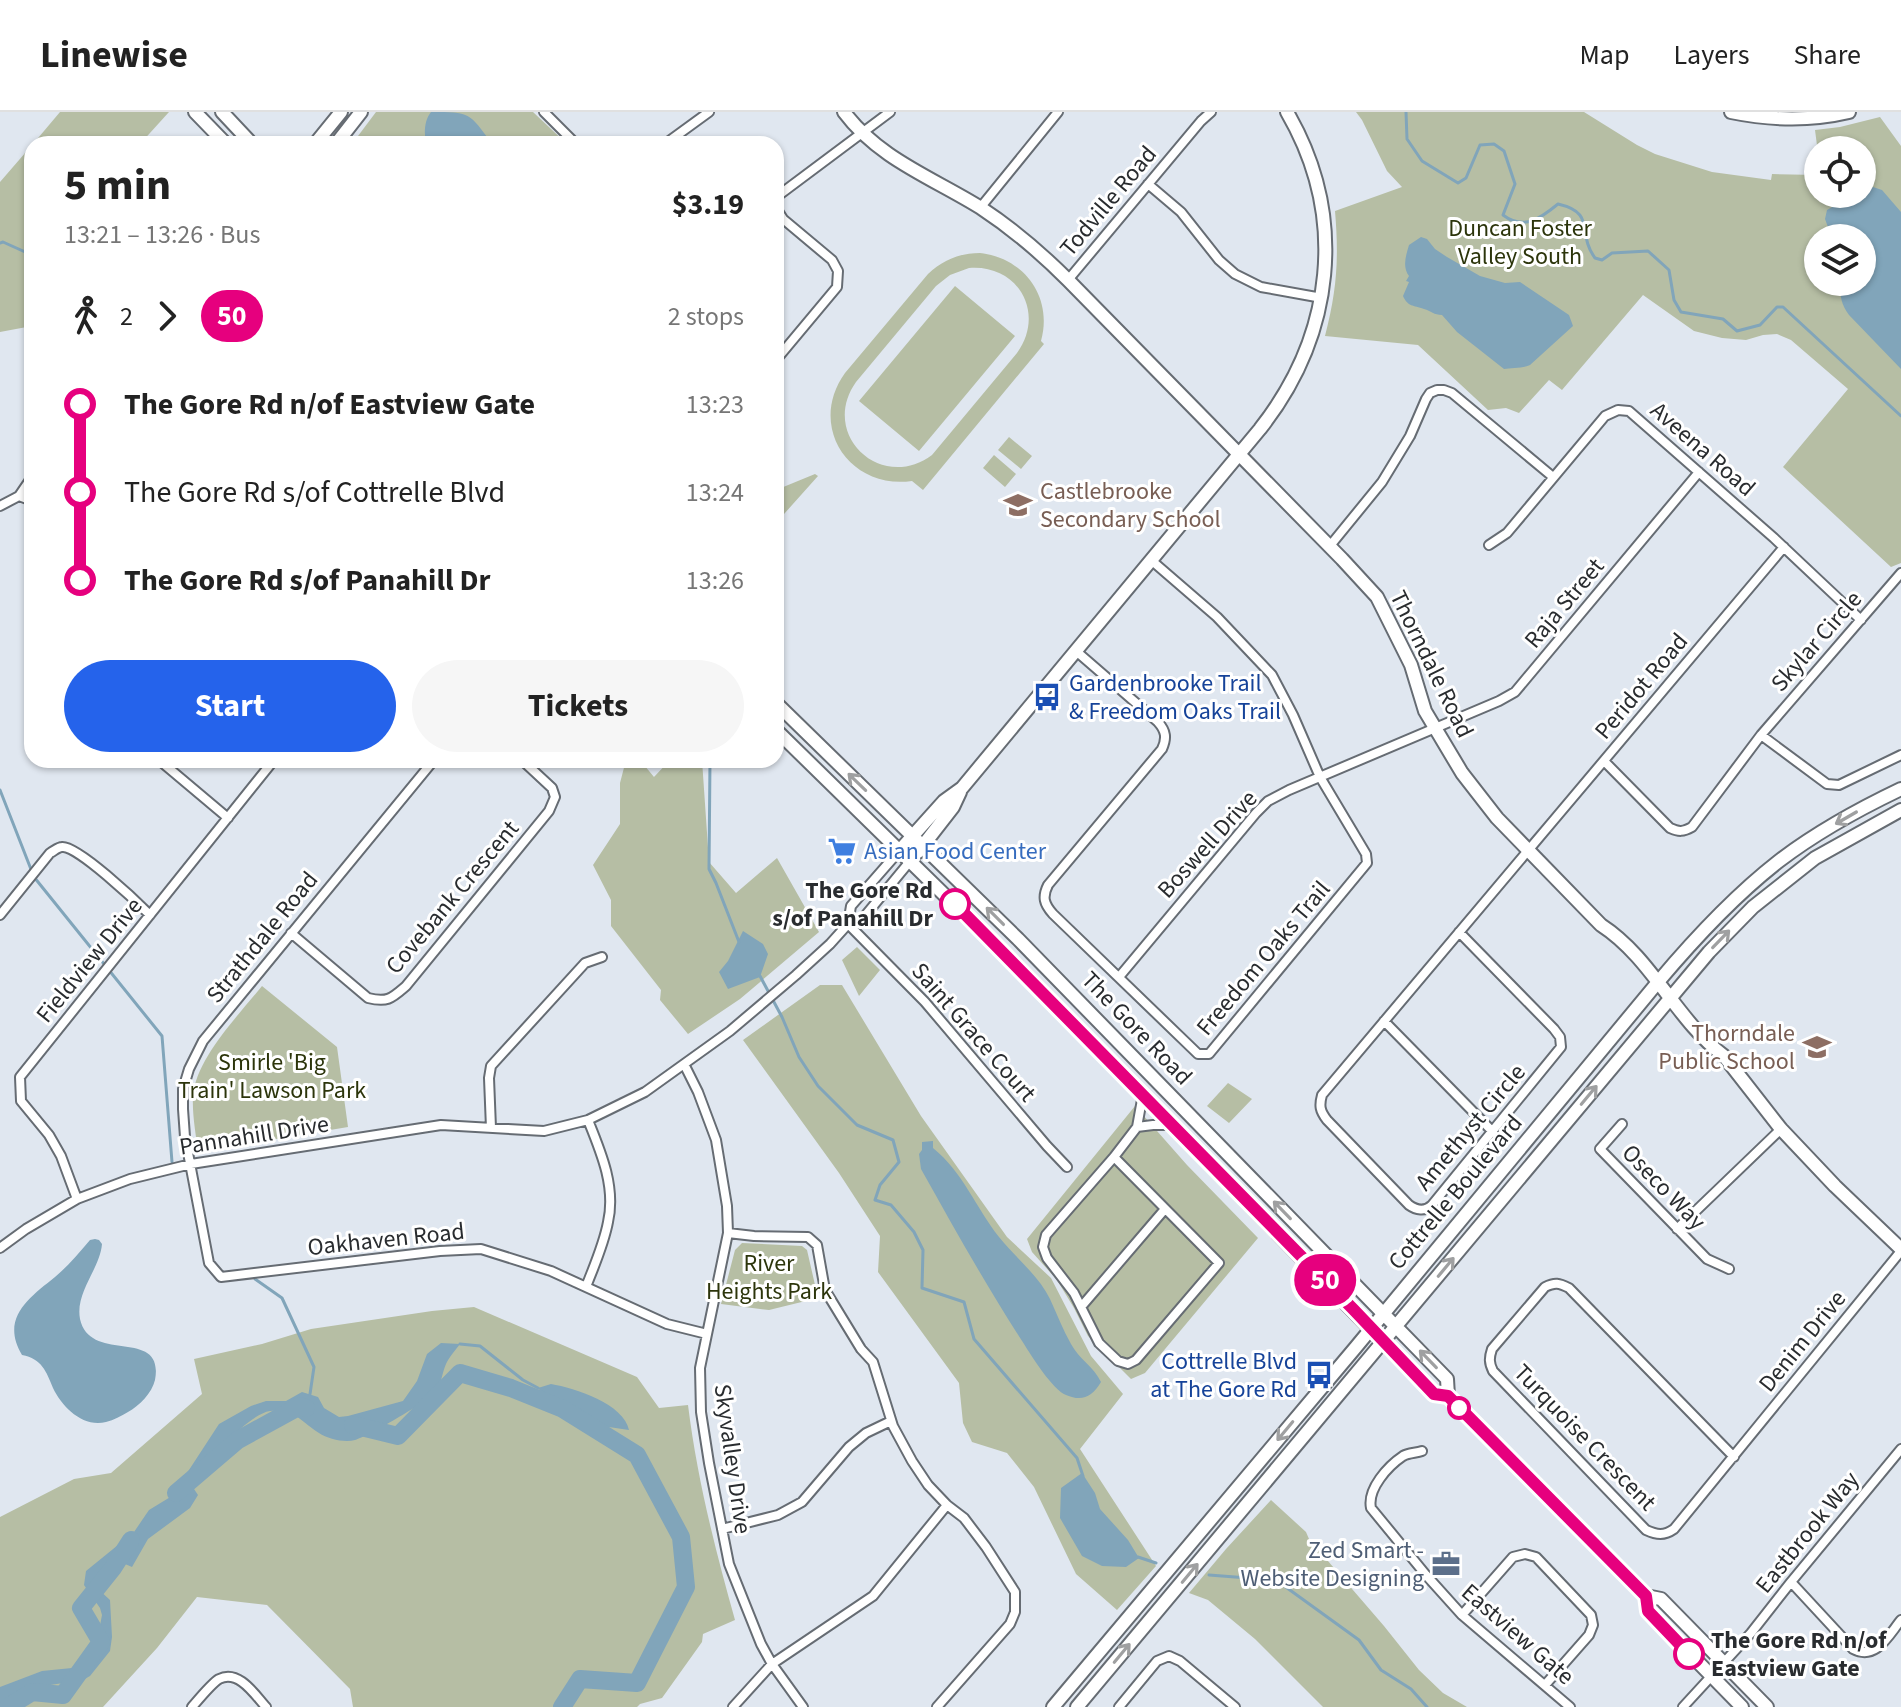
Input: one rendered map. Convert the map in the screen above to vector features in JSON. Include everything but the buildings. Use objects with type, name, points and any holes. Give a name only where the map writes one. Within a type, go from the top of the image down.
[{"type":"main road","points":[[195,112],[218,136]]},
{"type":"main road","points":[[222,112],[244,136]]},
{"type":"main road","points":[[322,136],[341,112]]},
{"type":"main road","points":[[342,136],[361,112]]},
{"type":"main road","name":"Thorndale Road","points":[[844,112],[888,154],[980,208],[1018,235],[1068,280],[1377,597],[1411,665],[1425,711],[1462,773],[1497,818],[1601,925],[1612,932],[1715,1050],[1724,1056],[1781,1129],[1901,1250]]},
{"type":"main road","points":[[900,850],[918,841],[953,807],[962,788],[1239,455],[1292,383],[1309,344],[1322,298],[1326,257],[1321,203],[1310,161],[1287,112]]},
{"type":"main road","points":[[1731,112],[1795,118],[1849,112]]},
{"type":"main road","name":"The Gore Road","points":[[784,711],[1050,971],[1447,1379],[1448,1396]]},
{"type":"main road","name":"The Gore Road","points":[[784,738],[1036,984],[1434,1394],[1448,1396],[1646,1596],[1661,1599],[1767,1707]]},
{"type":"main road","name":"Cottrelle Boulevard","points":[[1053,1707],[1706,927],[1773,866],[1828,829],[1901,789]]},
{"type":"main road","name":"Cottrelle Boulevard","points":[[1077,1707],[1709,952],[1753,907],[1815,858],[1901,810]]},
{"type":"main road","points":[[911,860],[918,841]]},
{"type":"main road","points":[[1036,984],[1050,971]]},
{"type":"main road","points":[[1171,1124],[1184,1109]]},
{"type":"main road","name":"The Gore Road","points":[[1646,1596],[1648,1611],[1742,1707]]},
{"type":"street","points":[[544,112],[568,136]]},
{"type":"street","points":[[676,136],[709,112]]},
{"type":"street","points":[[784,191],[890,112]]},
{"type":"street","points":[[980,208],[1058,112]]},
{"type":"street","name":"Todville Road","points":[[1068,280],[1211,112]]},
{"type":"street","points":[[1148,184],[1181,212],[1219,260],[1235,274],[1261,287],[1322,298]]},
{"type":"street","points":[[784,220],[832,260],[838,271],[837,287],[784,350]]},
{"type":"street","points":[[1329,547],[1382,482],[1410,436],[1426,399],[1437,390],[1452,393],[1553,477]]},
{"type":"street","name":"Aveena Road","points":[[1489,545],[1507,533],[1605,416],[1618,410],[1629,411],[1784,547],[1861,620]]},
{"type":"street","name":"Raja Street","points":[[1435,728],[1515,692],[1699,472]]},
{"type":"street","points":[[0,506],[19,496],[24,489]]},
{"type":"street","points":[[19,496],[24,498]]},
{"type":"street","name":"Peridot Road","points":[[1528,850],[1784,547]]},
{"type":"street","points":[[1151,560],[1217,617],[1272,675],[1320,777]]},
{"type":"street","name":"Skylar Circle","points":[[1605,762],[1670,828],[1678,832],[1692,827],[1761,735],[1901,573]]},
{"type":"street","name":"Freedom Oaks Trail","points":[[1076,651],[1158,722],[1165,734],[1165,742],[1048,885],[1044,892],[1046,906],[1198,1054],[1209,1054],[1367,863],[1366,854],[1320,777]]},
{"type":"street","name":"Boswell Drive","points":[[1119,977],[1268,801],[1435,728]]},
{"type":"street","points":[[1761,735],[1827,784],[1833,785],[1839,785],[1901,755]]},
{"type":"street","points":[[169,768],[228,818]]},
{"type":"street","name":"Fieldview Drive","points":[[77,1199],[61,1156],[49,1135],[21,1101],[20,1077],[268,768]]},
{"type":"street","name":"Strathdale Road","points":[[191,1164],[185,1137],[183,1089],[203,1041],[427,768]]},
{"type":"street","name":"Covebank Crescent","points":[[291,933],[368,998],[380,1001],[391,999],[406,986],[549,811],[555,797],[552,788],[531,768]]},
{"type":"street","points":[[0,915],[50,853],[62,847],[72,849],[95,866],[150,915]]},
{"type":"street","name":"Pannahill Drive","points":[[848,924],[851,906],[900,850]]},
{"type":"street","name":"Amethyst Circle","points":[[1459,932],[1554,1029],[1561,1043],[1559,1052],[1430,1208],[1421,1210],[1409,1205],[1327,1120],[1320,1105],[1322,1095],[1384,1021],[1528,850]]},
{"type":"street","name":"Pannahill Drive","points":[[0,1248],[77,1199],[130,1179],[191,1164],[441,1125],[544,1131],[588,1120],[645,1092],[730,1031],[796,975],[848,924],[864,917],[911,860]]},
{"type":"street","name":"Saint Grace Court","points":[[848,924],[925,1002],[1067,1167]]},
{"type":"street","points":[[491,1128],[491,1066],[585,963],[602,957]]},
{"type":"street","points":[[1384,1021],[1493,1132]]},
{"type":"street","name":"Skyvalley Drive","points":[[684,1064],[716,1140],[727,1206],[728,1233],[700,1368],[701,1412],[709,1463],[729,1564],[761,1644],[803,1707]]},
{"type":"street","points":[[1114,1157],[1219,1263],[1136,1360],[1128,1364],[1118,1361],[1099,1343],[1074,1293],[1047,1258],[1043,1247],[1046,1235],[1137,1127],[1143,1094]]},
{"type":"street","points":[[586,1287],[609,1220],[610,1186],[588,1120]]},
{"type":"street","points":[[1137,1127],[1171,1124]]},
{"type":"street","name":"Oseco Way","points":[[1622,1124],[1600,1149],[1707,1259],[1729,1269]]},
{"type":"street","points":[[1677,1229],[1781,1129]]},
{"type":"street","name":"Oakhaven Road","points":[[191,1164],[209,1263],[221,1277],[440,1251],[481,1249],[551,1271],[667,1324],[707,1334]]},
{"type":"street","points":[[1081,1307],[1165,1209]]},
{"type":"street","points":[[728,1233],[808,1237],[817,1245],[825,1290],[861,1349],[873,1362],[891,1421],[912,1461],[928,1485],[964,1518],[1015,1592],[1015,1612],[1010,1624],[937,1707]]},
{"type":"street","name":"Denim Drive","points":[[1734,1457],[1901,1250]]},
{"type":"street","name":"Turquoise Crescent","points":[[1560,1283],[1569,1288],[1734,1457],[1674,1529],[1662,1535],[1654,1534],[1646,1530],[1493,1371],[1489,1364],[1492,1349],[1545,1287],[1560,1283]]},
{"type":"street","points":[[722,1529],[778,1515],[802,1502],[849,1447],[866,1433],[891,1421]]},
{"type":"street","name":"Eastbrook Way","points":[[1711,1676],[1751,1633],[1901,1449]]},
{"type":"street","name":"Eastview Gate","points":[[1422,1451],[1405,1455],[1380,1479],[1369,1499],[1371,1508],[1462,1615],[1570,1707]]},
{"type":"street","points":[[733,1707],[772,1664],[873,1596],[947,1505]]},
{"type":"street","points":[[1462,1615],[1513,1557],[1525,1554],[1536,1557],[1591,1615],[1593,1625],[1589,1635],[1545,1685]]},
{"type":"street","points":[[1791,1582],[1860,1653],[1874,1651],[1901,1620]]},
{"type":"street","points":[[1119,1707],[1157,1661],[1169,1656],[1180,1661],[1235,1707]]},
{"type":"street","points":[[1683,1707],[1711,1676]]},
{"type":"street","points":[[192,1707],[219,1679],[231,1678],[241,1680],[266,1707]]},
{"type":"green space","points":[[60,112],[169,112],[147,136],[40,136]]},
{"type":"green space","points":[[376,112],[533,112],[558,136],[358,136]]},
{"type":"green space","name":"Duncan Foster Valley South","points":[[1356,112],[1584,112],[1655,154],[1712,172],[1771,180],[1772,174],[1804,175],[1804,208],[1876,208],[1876,136],[1816,136],[1815,130],[1880,117],[1901,146],[1901,563],[1891,567],[1783,467],[1848,389],[1791,340],[1777,334],[1746,340],[1694,331],[1643,295],[1562,390],[1549,380],[1519,413],[1506,408],[1488,410],[1418,345],[1325,336],[1336,274],[1335,211],[1402,187],[1387,171]]},
{"type":"green space","points":[[24,154],[24,328],[0,332],[0,182]]},
{"type":"green space","points":[[980,253],[1010,263],[1032,283],[1043,310],[1041,341],[1044,344],[923,490],[912,481],[889,481],[870,475],[853,465],[833,433],[831,414],[834,393],[845,373],[928,274],[952,258]],"holes":[[[969,268],[1001,274],[1013,283],[1027,307],[1029,322],[1017,353],[932,455],[913,465],[893,467],[876,462],[861,452],[850,438],[845,421],[847,402],[856,382],[936,286],[950,275]]]},
{"type":"green space","points":[[955,286],[1015,336],[919,451],[859,401]]},
{"type":"green space","points":[[1009,437],[1032,456],[1021,469],[998,450]]},
{"type":"green space","points":[[994,455],[1016,474],[1005,487],[983,468]]},
{"type":"green space","points":[[815,474],[818,476],[784,514],[784,487]]},
{"type":"green space","points":[[624,768],[647,768],[654,777],[662,768],[703,768],[709,862],[736,893],[777,858],[819,932],[740,999],[688,1034],[660,1000],[661,990],[611,926],[611,900],[593,865],[620,824],[620,783]]},
{"type":"green space","points":[[857,947],[880,970],[859,996],[842,960]]},
{"type":"green space","points":[[820,985],[842,985],[921,1116],[1007,1237],[1051,1278],[1091,1356],[1123,1394],[1080,1449],[1156,1566],[1117,1610],[1076,1574],[1034,1487],[1007,1453],[972,1442],[963,1423],[959,1383],[878,1272],[880,1236],[839,1173],[743,1040]]},
{"type":"green space","name":"Smirle 'Big Train' Lawson Park","points":[[262,986],[337,1047],[348,1127],[198,1152],[193,1103],[196,1082],[210,1052]]},
{"type":"green space","points":[[1228,1083],[1252,1099],[1229,1123],[1207,1106]]},
{"type":"green space","points":[[1135,1106],[1258,1238],[1145,1373],[1131,1379],[1088,1336],[1057,1280],[1032,1252],[1027,1239]]},
{"type":"green space","name":"River Heights Park","points":[[742,1243],[802,1246],[807,1250],[818,1298],[769,1310],[721,1304],[735,1250]]},
{"type":"green space","points":[[474,1307],[637,1377],[659,1408],[688,1405],[707,1513],[735,1620],[703,1634],[702,1642],[662,1698],[637,1707],[353,1707],[350,1689],[267,1605],[197,1597],[157,1648],[103,1707],[0,1707],[0,1517],[74,1479],[111,1473],[202,1394],[194,1359],[311,1329]]},
{"type":"green space","points":[[1271,1500],[1306,1532],[1419,1670],[1443,1693],[1467,1707],[1323,1707],[1255,1639],[1208,1600],[1189,1593]]},
{"type":"water","points":[[431,112],[454,112],[468,116],[486,136],[425,136]]},
{"type":"water","points":[[1876,188],[1882,190],[1901,212],[1901,369],[1849,315],[1842,300],[1842,296],[1876,296],[1876,224],[1827,224],[1827,210],[1876,208]]},
{"type":"water","points":[[1421,237],[1480,276],[1505,283],[1520,282],[1569,315],[1573,326],[1530,365],[1504,369],[1457,332],[1442,315],[1405,300],[1403,296],[1409,282],[1406,281],[1409,276],[1405,265],[1409,245]]},
{"type":"water","points":[[743,931],[763,944],[768,954],[760,977],[728,989],[719,972]]},
{"type":"water","points":[[933,1141],[933,1148],[961,1179],[999,1237],[1045,1291],[1071,1344],[1101,1382],[1090,1395],[1077,1398],[1055,1387],[1010,1323],[921,1169],[919,1154],[922,1142]]},
{"type":"water","points":[[95,1239],[102,1244],[81,1299],[80,1319],[87,1333],[97,1340],[138,1349],[149,1354],[155,1364],[155,1380],[141,1403],[117,1418],[97,1423],[81,1419],[68,1409],[42,1367],[34,1359],[22,1355],[14,1330],[20,1310],[27,1301],[90,1240]]},
{"type":"water","points":[[441,1343],[460,1344],[447,1361],[435,1393],[355,1440],[332,1439],[298,1417],[279,1411],[261,1414],[241,1428],[195,1474],[194,1489],[198,1495],[190,1508],[148,1539],[132,1567],[118,1561],[105,1565],[97,1588],[110,1600],[112,1637],[110,1651],[90,1676],[83,1680],[37,1687],[0,1705],[0,1687],[42,1671],[72,1668],[90,1657],[102,1615],[84,1585],[86,1571],[134,1532],[149,1510],[172,1496],[219,1424],[251,1406],[266,1401],[286,1401],[302,1392],[318,1397],[324,1408],[339,1417],[403,1401],[417,1381],[427,1354]]},
{"type":"water","points":[[551,1384],[585,1393],[608,1405],[618,1412],[629,1430],[602,1426],[545,1397],[538,1388]]},
{"type":"water","points":[[1082,1473],[1095,1493],[1100,1509],[1128,1540],[1139,1558],[1126,1567],[1102,1566],[1082,1556],[1060,1518],[1061,1488]]},
{"type":"waterway","points":[[1406,112],[1407,139],[1422,161],[1458,183],[1466,178],[1480,145],[1494,144],[1504,151],[1515,184],[1503,215],[1511,220],[1532,221],[1558,204],[1570,208],[1582,218],[1595,258],[1602,260],[1612,253],[1648,251],[1669,270],[1674,300],[1681,312],[1723,319],[1737,331],[1760,325],[1777,307],[1783,307],[1901,416]]},
{"type":"waterway","points":[[0,243],[24,251]]},
{"type":"waterway","points":[[710,768],[709,869],[739,942]]},
{"type":"waterway","points":[[0,790],[34,877],[162,1036],[172,1162]]},
{"type":"waterway","points":[[760,976],[799,1057],[818,1086],[857,1125],[893,1140],[899,1162],[880,1185],[875,1200],[891,1205],[914,1232],[923,1250],[922,1288],[964,1302],[974,1339],[1077,1458],[1083,1476]]},
{"type":"waterway","points":[[255,1279],[282,1298],[314,1367],[310,1394]]},
{"type":"waterway","points":[[460,1344],[480,1346],[538,1388]]},
{"type":"waterway","points":[[353,1425],[398,1436],[460,1373],[511,1388],[563,1409],[637,1455],[681,1537],[686,1587],[637,1683],[580,1679],[562,1707]]},
{"type":"waterway","points":[[176,1493],[238,1440],[300,1406],[306,1408]]},
{"type":"waterway","points":[[8,1707],[32,1692],[63,1695],[101,1642],[81,1608],[131,1540]]},
{"type":"waterway","points":[[1138,1557],[1156,1563]]},
{"type":"waterway","points":[[1209,1575],[1248,1578],[1256,1574],[1269,1575],[1359,1640],[1381,1670],[1411,1689],[1427,1707]]},
{"type":"bus line","name":"50","points":[[955,904],[1434,1394],[1448,1396],[1646,1596],[1648,1611],[1689,1654]]},
{"type":"place","name":"Castlebrooke Secondary School","points":[[1018,505]]},
{"type":"place","name":"Gardenbrooke Trail & Freedom Oaks Trail","points":[[1047,697]]},
{"type":"place","name":"Asian Food Center","points":[[842,851]]},
{"type":"place","name":"The Gore Rd s/of Panahill Dr","points":[[955,904]]},
{"type":"place","name":"Thorndale Public School","points":[[1817,1047]]},
{"type":"place","name":"Cottrelle Blvd at The Gore Rd","points":[[1319,1375]]},
{"type":"place","name":"Zed Smart - Website Designing","points":[[1446,1564]]},
{"type":"place","name":"The Gore Rd n/of Eastview Gate","points":[[1689,1654]]}]
